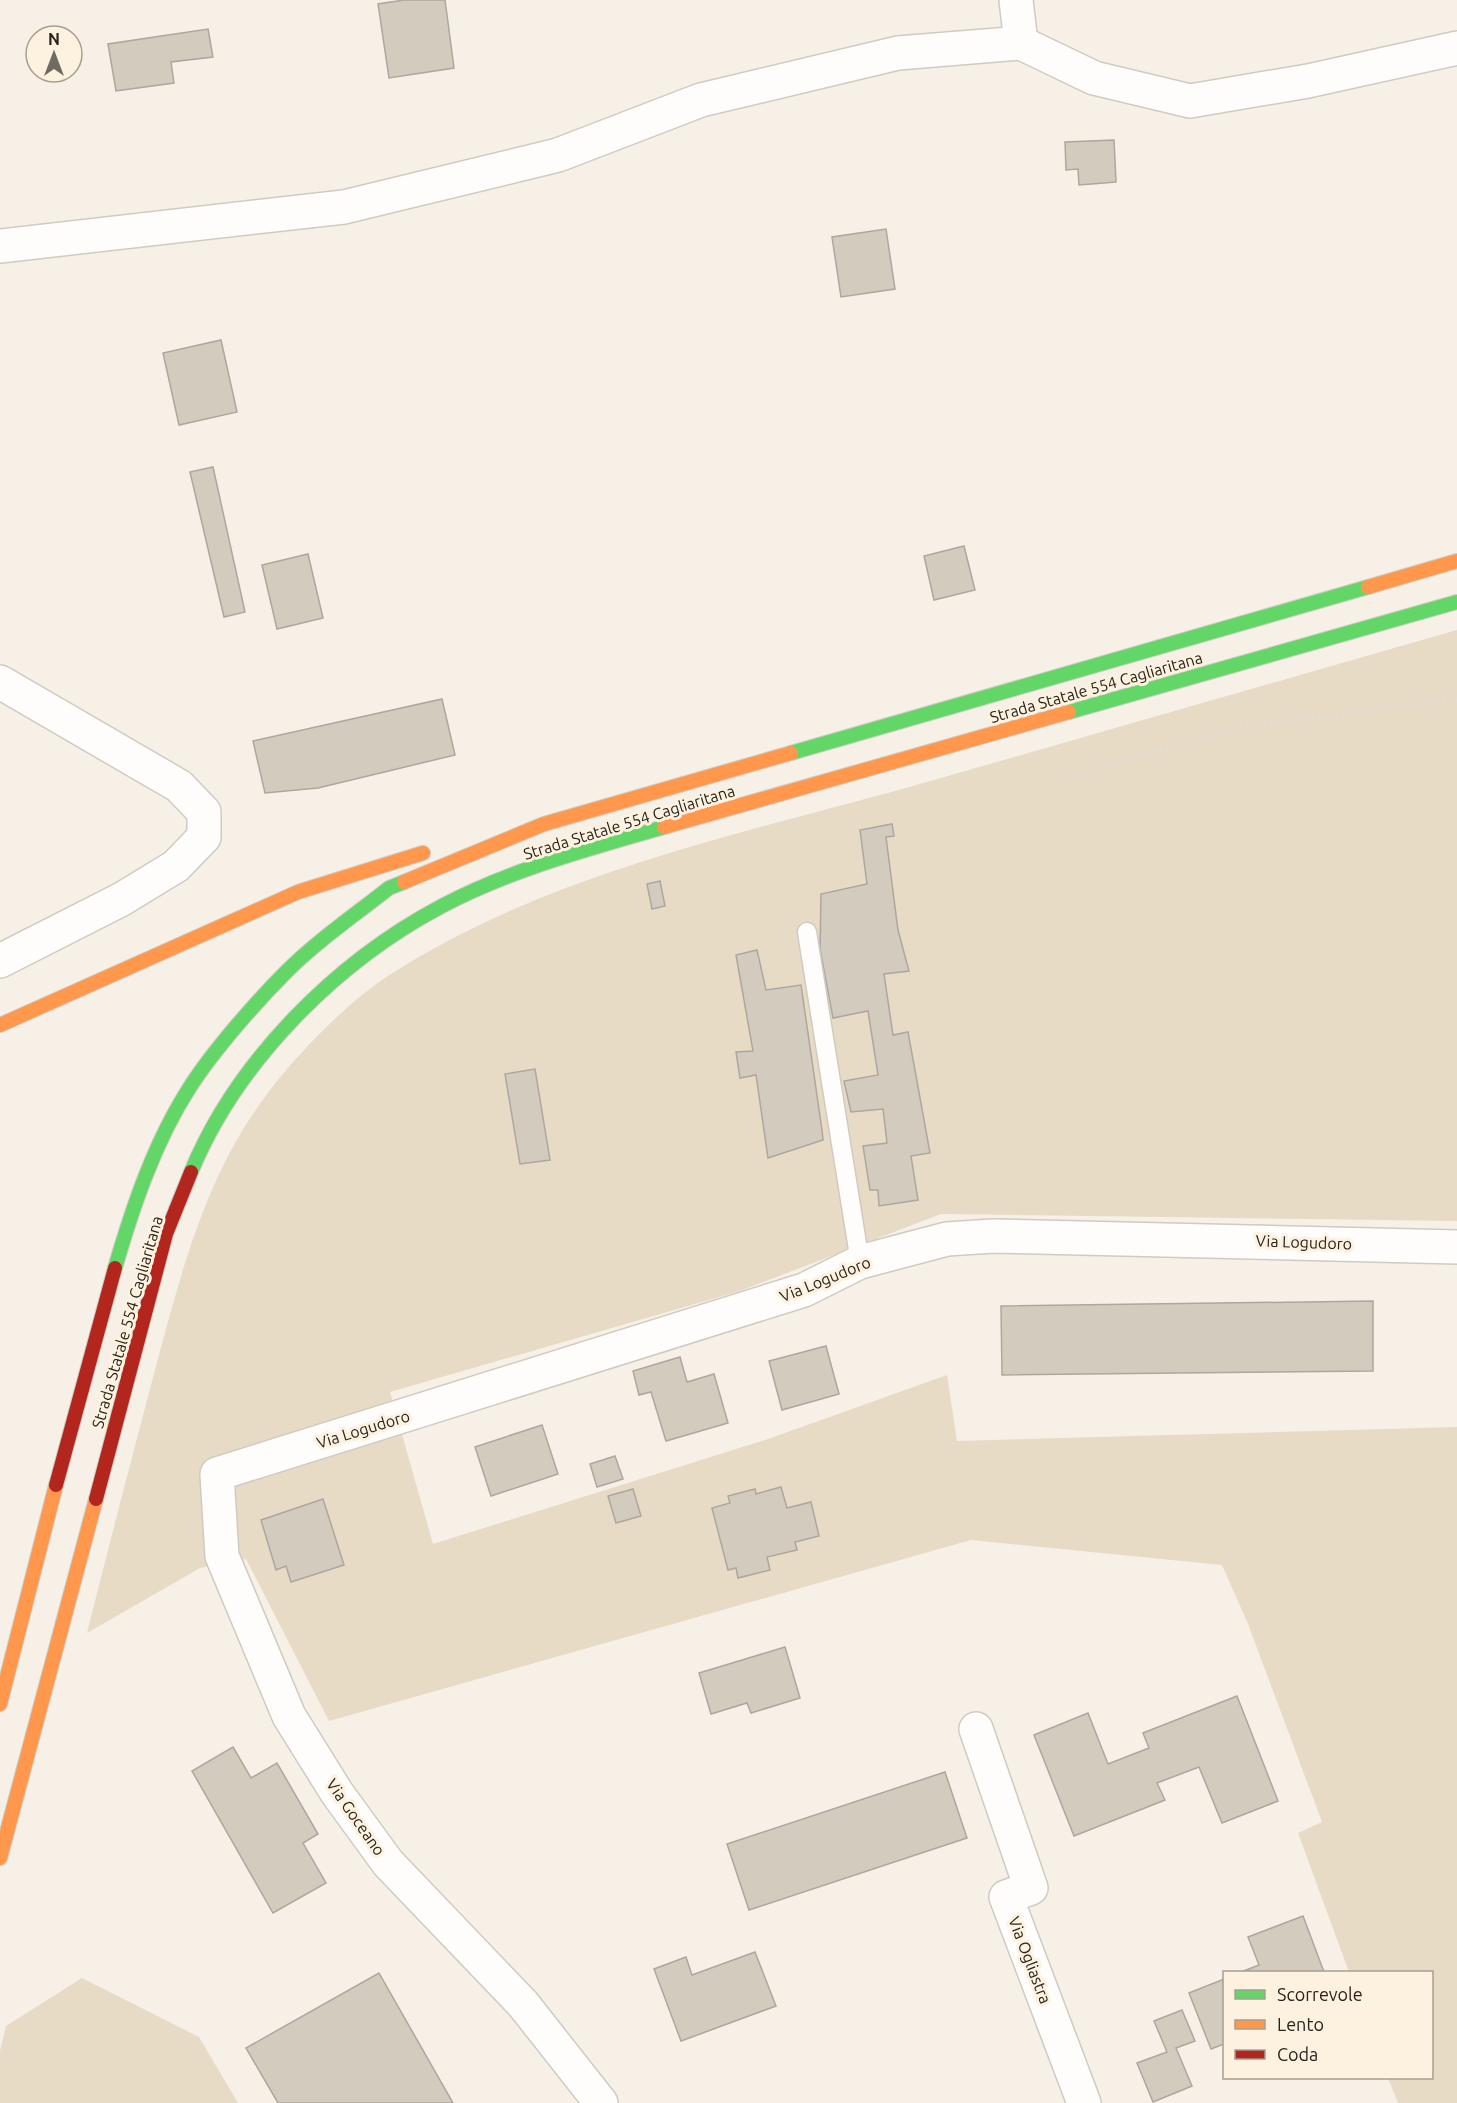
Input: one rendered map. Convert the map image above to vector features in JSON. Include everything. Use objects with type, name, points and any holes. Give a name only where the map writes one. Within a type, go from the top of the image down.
[{"type":"highway","name":"Strada Statale 554 Cagliaritana","points":[[0,1704],[77,1403],[131,1213],[156,1153],[189,1088],[211,1058],[287,971],[389,888],[544,824],[1457,561]]},
{"type":"highway","name":"Strada Statale 554 Cagliaritana","points":[[0,1858],[166,1234],[194,1166],[224,1108],[254,1067],[318,996],[353,964],[424,916],[485,886],[574,853],[1457,602]]},
{"type":"highway","points":[[462,842],[544,824]]},
{"type":"highway","points":[[0,1025],[298,892],[439,848]]},
{"type":"street","points":[[1016,0],[1021,43]]},
{"type":"street","points":[[0,246],[344,207],[558,155],[701,100],[898,52],[1021,43],[1094,78],[1190,101],[1308,81],[1457,48]]},
{"type":"street","points":[[0,682],[179,786],[204,813],[204,837],[176,866],[131,894],[0,961]]},
{"type":"street","name":"Via Logudoro","points":[[217,1474],[804,1290],[860,1262],[947,1239],[993,1236],[1457,1247]]},
{"type":"street","name":"Via Goceano","points":[[217,1474],[222,1556],[289,1716],[337,1793],[388,1863],[523,2004],[601,2103]]},
{"type":"street","name":"Via Ogliastra","points":[[976,1729],[1031,1888],[1006,1897],[1084,2103]]},
{"type":"lane","points":[[807,932],[860,1262]]},
{"type":"path","points":[[1068,777],[1242,726],[1457,699]]},
{"type":"shaded area","points":[[1457,630],[1457,1221],[941,1214],[740,1291],[390,1392],[433,1544],[768,1439],[947,1375],[957,1441],[1457,1427],[1457,2103],[1398,2103],[1388,2079],[1433,2079],[1433,1971],[1349,1971],[1298,1833],[1322,1822],[1248,1624],[1222,1565],[971,1540],[329,1721],[246,1559],[200,1568],[87,1633],[174,1300],[209,1196],[224,1163],[262,1101],[320,1033],[354,1001],[388,976],[451,939],[516,908],[584,881],[653,858]]},
{"type":"shaded area","points":[[82,1978],[199,2037],[238,2103],[0,2103],[0,2051],[6,2026]]},
{"type":"building","points":[[404,0],[445,0],[454,68],[389,78],[378,4]]},
{"type":"building","points":[[208,29],[213,57],[171,62],[174,83],[116,91],[108,44]]},
{"type":"building","points":[[1114,140],[1116,182],[1079,185],[1078,169],[1066,170],[1065,142]]},
{"type":"building","points":[[886,229],[895,289],[841,297],[832,237]]},
{"type":"building","points":[[221,340],[237,412],[179,425],[163,353]]},
{"type":"building","points":[[213,467],[245,612],[224,617],[190,472]]},
{"type":"building","points":[[964,546],[975,590],[934,600],[924,556]]},
{"type":"building","points":[[308,554],[323,618],[277,629],[262,565]]},
{"type":"building","points":[[442,699],[455,755],[318,788],[265,793],[253,741]]},
{"type":"building","points":[[892,824],[894,836],[886,837],[898,930],[909,971],[884,974],[893,1035],[908,1032],[930,1153],[911,1156],[918,1200],[879,1206],[878,1190],[870,1190],[863,1146],[887,1143],[883,1109],[851,1112],[844,1081],[878,1075],[868,1011],[833,1018],[820,949],[821,894],[867,884],[860,830]]},
{"type":"building","points":[[660,881],[665,906],[652,909],[647,884]]},
{"type":"building","points":[[757,950],[766,990],[801,985],[823,1140],[768,1158],[756,1075],[740,1078],[736,1052],[753,1051],[736,955]]},
{"type":"building","points":[[535,1069],[550,1160],[520,1164],[505,1074]]},
{"type":"building","points":[[1373,1301],[1373,1371],[1002,1375],[1001,1306]]},
{"type":"building","points":[[826,1346],[839,1394],[782,1410],[769,1361]]},
{"type":"building","points":[[680,1357],[687,1382],[714,1374],[728,1423],[666,1441],[651,1392],[639,1395],[633,1371]]},
{"type":"building","points":[[542,1425],[558,1474],[491,1496],[475,1447]]},
{"type":"building","points":[[615,1456],[623,1479],[597,1487],[590,1464]]},
{"type":"building","points":[[781,1487],[787,1508],[811,1502],[819,1536],[795,1542],[797,1550],[767,1557],[770,1570],[738,1578],[736,1568],[728,1570],[712,1508],[730,1503],[728,1496],[755,1489],[756,1494]]},
{"type":"building","points":[[633,1489],[641,1516],[616,1523],[608,1496]]},
{"type":"building","points":[[323,1499],[344,1565],[291,1582],[286,1566],[276,1570],[261,1520]]},
{"type":"building","points":[[785,1647],[800,1698],[751,1713],[747,1703],[711,1714],[699,1673]]},
{"type":"building","points":[[1237,1696],[1278,1801],[1222,1823],[1199,1767],[1157,1783],[1165,1800],[1074,1836],[1034,1735],[1088,1713],[1108,1764],[1149,1748],[1143,1733]]},
{"type":"building","points":[[233,1747],[251,1778],[277,1763],[318,1834],[303,1843],[326,1883],[273,1913],[192,1771]]},
{"type":"building","points":[[945,1772],[967,1838],[749,1910],[727,1844]]},
{"type":"building","points":[[1303,1916],[1324,1971],[1244,1971],[1259,1965],[1248,1937]]},
{"type":"building","points":[[755,1952],[776,2006],[681,2041],[654,1969],[686,1957],[692,1975]]},
{"type":"building","points":[[379,1973],[453,2103],[278,2103],[246,2048]]},
{"type":"building","points":[[1223,1979],[1223,2044],[1211,2049],[1189,1993]]},
{"type":"building","points":[[1182,2010],[1195,2041],[1176,2048],[1192,2086],[1153,2102],[1137,2063],[1167,2052],[1154,2021]]},
{"type":"traffic: fast","points":[[791,753],[1368,587]]},
{"type":"traffic: fast","points":[[1069,712],[1457,602]]},
{"type":"traffic: fast","points":[[191,1172],[211,1131],[235,1091],[263,1054],[294,1018],[365,956],[403,929],[442,906],[496,881],[551,861],[664,827]]},
{"type":"traffic: fast","points":[[115,1268],[137,1198],[166,1129],[210,1058],[274,984],[298,961],[389,888],[404,882]]},
{"type":"traffic: slow","points":[[1368,587],[1457,561]]},
{"type":"traffic: slow","points":[[664,827],[1069,712]]},
{"type":"traffic: slow","points":[[404,882],[544,824],[791,753]]},
{"type":"traffic: slow","points":[[0,1025],[298,892],[423,853]]},
{"type":"traffic: slow","points":[[0,1704],[56,1485]]},
{"type":"traffic: slow","points":[[0,1858],[96,1499]]},
{"type":"traffic: jam","points":[[96,1499],[166,1234],[191,1172]]},
{"type":"traffic: jam","points":[[56,1485],[115,1268]]}]
